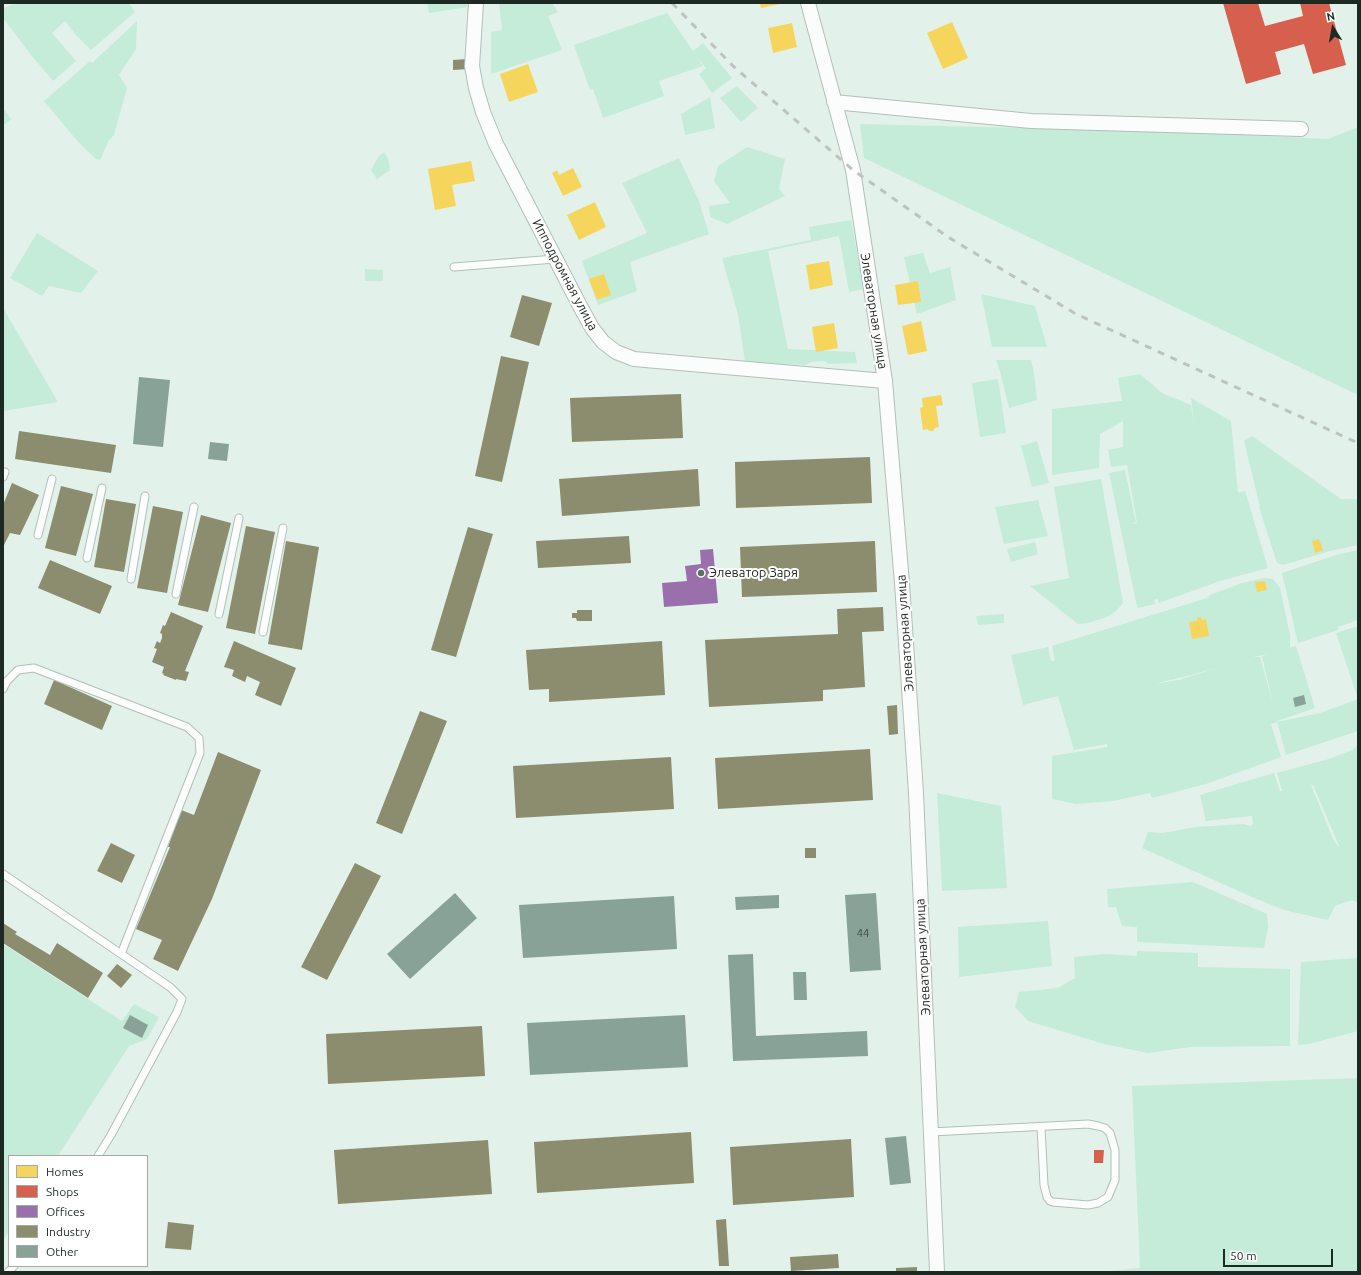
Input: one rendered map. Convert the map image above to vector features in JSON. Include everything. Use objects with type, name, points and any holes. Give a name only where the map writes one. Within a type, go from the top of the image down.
[{"type":"street","name":"Ипподромная улица","points":[[476,3],[472,46],[472,66],[476,88],[483,112],[496,144],[555,259],[592,328],[603,342],[616,352],[634,359],[885,381]]},
{"type":"street","name":"Элеваторная улица","points":[[808,3],[853,170],[885,381],[902,582],[916,793],[937,1272]]},
{"type":"street","points":[[834,102],[1031,121],[1301,129]]},
{"type":"lane","points":[[454,267],[555,259]]},
{"type":"lane","points":[[38,535],[52,479]]},
{"type":"lane","points":[[87,558],[102,488]]},
{"type":"lane","points":[[131,579],[145,496]]},
{"type":"lane","points":[[176,594],[194,507]]},
{"type":"lane","points":[[219,614],[240,518]]},
{"type":"lane","points":[[263,632],[283,528]]},
{"type":"lane","points":[[3,689],[7,681],[18,670],[34,668],[187,727],[199,738],[200,753],[121,954]]},
{"type":"lane","points":[[3,874],[170,987],[182,999],[177,1012],[111,1135],[99,1155]]},
{"type":"lane","points":[[931,1132],[1041,1126],[1088,1124],[1105,1128],[1110,1133],[1115,1150],[1115,1180],[1108,1197],[1098,1203],[1088,1205],[1050,1201],[1047,1197],[1044,1185],[1041,1126]]},
{"type":"green space","points":[[16,3],[129,3],[135,12],[91,50],[75,34],[65,21],[52,33],[76,61],[53,81],[3,18],[3,9]]},
{"type":"green space","points":[[427,3],[467,3],[468,7],[429,13]]},
{"type":"green space","points":[[499,3],[552,3],[558,12],[548,16],[562,50],[491,74],[491,32],[502,30]]},
{"type":"green space","points":[[667,13],[693,51],[703,43],[732,78],[712,93],[699,74],[706,68],[697,57],[703,66],[659,81],[664,96],[603,118],[593,89],[590,90],[574,45]]},
{"type":"green space","points":[[137,21],[136,49],[119,75],[127,88],[114,135],[109,140],[100,160],[96,159],[79,143],[44,101],[90,61],[92,63]]},
{"type":"green space","points":[[737,86],[758,108],[741,122],[720,98]]},
{"type":"green space","points":[[710,97],[715,128],[685,135],[681,114]]},
{"type":"green space","points":[[3,108],[11,119],[3,126]]},
{"type":"green space","points":[[860,124],[1188,132],[1328,139],[1358,127],[1358,395],[864,158]]},
{"type":"green space","points":[[747,147],[785,159],[779,189],[785,196],[727,224],[710,217],[709,206],[730,203],[714,181],[718,166]]},
{"type":"green space","points":[[384,152],[388,158],[390,170],[377,179],[371,170],[379,156]]},
{"type":"green space","points":[[679,158],[699,201],[709,234],[630,262],[637,291],[598,305],[582,261],[647,233],[622,183]]},
{"type":"green space","points":[[851,220],[864,289],[849,292],[839,236],[768,251],[788,349],[855,352],[857,363],[829,364],[824,361],[811,362],[805,365],[745,362],[738,314],[722,258],[811,240],[809,227]]},
{"type":"green space","points":[[37,233],[98,271],[81,293],[49,286],[42,296],[10,278]]},
{"type":"green space","points":[[923,253],[930,273],[950,267],[956,300],[917,314],[904,257]]},
{"type":"green space","points":[[365,269],[383,270],[383,281],[365,281]]},
{"type":"green space","points":[[981,294],[1035,306],[1047,347],[992,347]]},
{"type":"green space","points":[[3,308],[58,402],[3,411]]},
{"type":"green space","points":[[996,360],[1031,360],[1037,400],[1009,408]]},
{"type":"green space","points":[[1140,374],[1162,393],[1191,405],[1195,432],[1191,398],[1231,421],[1238,493],[1245,491],[1268,568],[1220,581],[1159,603],[1158,599],[1154,600],[1155,604],[1138,608],[1109,473],[1125,470],[1136,522],[1131,524],[1137,523],[1127,465],[1111,467],[1108,450],[1123,447],[1123,421],[1100,434],[1099,468],[1052,475],[1052,409],[1122,401],[1118,378]]},
{"type":"green space","points":[[998,379],[1006,433],[980,437],[972,383]]},
{"type":"green space","points":[[1252,436],[1341,499],[1358,499],[1358,545],[1330,551],[1283,565],[1277,563],[1259,507],[1244,441]]},
{"type":"green space","points":[[1037,441],[1049,483],[1032,487],[1021,446]]},
{"type":"green space","points":[[1101,479],[1123,603],[1116,611],[1107,617],[1088,623],[1078,624],[1030,586],[1069,578],[1054,487]]},
{"type":"green space","points":[[1038,500],[1048,536],[1004,544],[995,507]]},
{"type":"green space","points":[[1035,542],[1038,554],[1011,562],[1007,549]]},
{"type":"green space","points":[[1358,550],[1358,620],[1338,627],[1338,630],[1298,643],[1282,573],[1339,554]]},
{"type":"green space","points":[[1264,578],[1273,579],[1280,588],[1290,635],[1290,647],[1288,648],[1296,646],[1315,708],[1271,724],[1281,757],[1206,784],[1152,798],[1150,793],[1113,801],[1076,804],[1052,799],[1052,756],[1107,747],[1107,744],[1074,750],[1058,696],[1023,705],[1011,655],[1048,647],[1051,661],[1055,661],[1052,646],[1207,598],[1210,595],[1242,583]],"holes":[[[1269,654],[1262,656],[1273,704],[1260,657],[1253,657]],[[1219,667],[1179,680],[1154,684],[1191,675]]]},
{"type":"green space","points":[[1004,614],[1004,623],[978,625],[976,616]]},
{"type":"green space","points":[[1358,626],[1358,696],[1357,696],[1336,633]]},
{"type":"green space","points":[[1358,699],[1358,731],[1286,755],[1277,722],[1320,713]]},
{"type":"green space","points":[[1358,745],[1358,903],[1352,900],[1335,906],[1328,920],[1284,910],[1142,848],[1148,832],[1163,833],[1195,827],[1243,824],[1250,826],[1253,824],[1252,816],[1206,821],[1200,795],[1274,773],[1280,791],[1282,791],[1277,773],[1329,759],[1352,750]],"holes":[[[1311,785],[1313,785],[1340,848],[1334,841]]]},
{"type":"green space","points":[[937,793],[1001,806],[1007,888],[942,891]]},
{"type":"green space","points":[[1193,882],[1267,914],[1268,928],[1264,948],[1137,942],[1137,927],[1122,926],[1116,907],[1108,907],[1107,889]]},
{"type":"green space","points":[[1048,921],[1052,966],[959,977],[958,927]]},
{"type":"green space","points":[[3,944],[122,1021],[134,1004],[159,1017],[147,1039],[129,1046],[59,1155],[8,1155],[8,1232],[3,1240]]},
{"type":"green space","points":[[1137,951],[1198,953],[1198,967],[1290,969],[1290,1046],[1190,1047],[1148,1053],[1104,1044],[1028,1021],[1015,1007],[1019,992],[1058,988],[1075,978],[1074,957],[1105,954],[1137,956]]},
{"type":"green space","points":[[1358,958],[1358,1031],[1309,1044],[1298,1045],[1301,962]]},
{"type":"green space","points":[[1358,1078],[1358,1272],[1099,1272],[1140,1268],[1132,1086]]},
{"type":"building: Homes","points":[[760,3],[780,3],[780,4],[761,8]]},
{"type":"building: Homes","points":[[952,22],[968,58],[943,69],[927,33]]},
{"type":"building: Homes","points":[[792,23],[797,47],[773,53],[768,28]]},
{"type":"building: Homes","points":[[528,64],[538,92],[509,102],[500,74]]},
{"type":"building: Homes","points":[[471,161],[475,181],[452,185],[456,206],[435,210],[428,169]]},
{"type":"building: Homes","points":[[573,168],[582,187],[563,196],[552,173],[557,170],[559,175]]},
{"type":"building: Homes","points":[[595,202],[606,227],[579,240],[567,215]]},
{"type":"building: Homes","points":[[829,261],[833,285],[810,290],[806,265]]},
{"type":"building: Homes","points":[[604,274],[611,295],[597,300],[589,279]]},
{"type":"building: Homes","points":[[918,281],[921,302],[898,305],[895,285]]},
{"type":"building: Homes","points":[[921,321],[927,351],[908,355],[902,326]]},
{"type":"building: Homes","points":[[834,323],[838,348],[816,352],[812,327]]},
{"type":"building: Homes","points":[[941,395],[943,405],[936,406],[939,427],[935,428],[933,431],[927,429],[923,430],[920,408],[923,407],[922,398]]},
{"type":"building: Homes","points":[[1319,539],[1323,550],[1315,553],[1312,541]]},
{"type":"building: Homes","points":[[1265,581],[1267,590],[1257,592],[1255,582]]},
{"type":"building: Homes","points":[[1201,617],[1202,620],[1206,619],[1209,636],[1192,639],[1189,622],[1197,621],[1197,618]]},
{"type":"building: Shops","points":[[1223,3],[1258,3],[1265,26],[1303,16],[1300,3],[1329,3],[1346,65],[1313,74],[1304,44],[1275,52],[1281,74],[1246,84]]},
{"type":"building: Shops","points":[[1094,1150],[1104,1150],[1103,1163],[1094,1163]]},
{"type":"building: Offices","name":"Элеватор Заря","points":[[713,549],[718,603],[664,607],[662,583],[687,581],[685,566],[701,564],[700,550]]},
{"type":"building: Industry","points":[[467,59],[468,69],[453,70],[453,60]]},
{"type":"building: Industry","points":[[522,295],[552,303],[539,346],[510,337]]},
{"type":"building: Industry","points":[[501,356],[529,362],[502,482],[475,476]]},
{"type":"building: Industry","points":[[681,394],[683,438],[572,442],[570,398]]},
{"type":"building: Industry","points":[[19,431],[116,445],[111,473],[15,459]]},
{"type":"building: Industry","points":[[870,457],[872,503],[736,508],[735,462]]},
{"type":"building: Industry","points":[[698,469],[700,506],[562,516],[559,479]]},
{"type":"building: Industry","points":[[12,483],[39,495],[20,535],[10,533],[3,547],[3,505]]},
{"type":"building: Industry","points":[[61,486],[93,494],[76,556],[45,548]]},
{"type":"building: Industry","points":[[106,499],[136,504],[124,572],[94,567]]},
{"type":"building: Industry","points":[[153,506],[183,512],[167,593],[137,588]]},
{"type":"building: Industry","points":[[201,515],[231,523],[208,612],[178,605]]},
{"type":"building: Industry","points":[[246,526],[275,532],[255,634],[226,628]]},
{"type":"building: Industry","points":[[468,527],[493,534],[456,657],[431,650]]},
{"type":"building: Industry","points":[[629,536],[631,563],[538,568],[536,541]]},
{"type":"building: Industry","points":[[286,541],[319,547],[302,650],[268,644]]},
{"type":"building: Industry","points":[[875,541],[877,592],[742,597],[740,547]]},
{"type":"building: Industry","points":[[50,560],[112,586],[100,614],[38,588]]},
{"type":"building: Industry","points":[[883,607],[884,631],[862,632],[865,687],[823,690],[823,701],[709,707],[705,640],[838,634],[837,609]]},
{"type":"building: Industry","points":[[577,610],[592,610],[592,621],[577,621],[576,618],[572,618],[572,613],[577,613]]},
{"type":"building: Industry","points":[[171,612],[203,626],[185,671],[189,672],[186,681],[176,680],[163,675],[164,674],[162,673],[164,667],[152,662],[157,649],[154,648],[157,641],[160,643],[162,634],[160,633]]},
{"type":"building: Industry","points":[[234,641],[296,668],[281,706],[255,695],[260,682],[247,676],[245,682],[232,676],[234,670],[224,667]]},
{"type":"building: Industry","points":[[662,641],[665,695],[549,702],[549,689],[529,690],[526,650]]},
{"type":"building: Industry","points":[[54,680],[112,706],[102,730],[44,704]]},
{"type":"building: Industry","points":[[897,705],[898,734],[889,735],[887,706]]},
{"type":"building: Industry","points":[[420,711],[447,721],[402,834],[376,823]]},
{"type":"building: Industry","points":[[870,749],[873,800],[718,809],[715,758]]},
{"type":"building: Industry","points":[[218,752],[261,770],[212,899],[178,971],[153,959],[162,940],[136,929],[170,847],[168,847],[181,810],[194,815]]},
{"type":"building: Industry","points":[[671,757],[674,809],[516,818],[513,766]]},
{"type":"building: Industry","points":[[111,843],[135,855],[122,883],[97,871]]},
{"type":"building: Industry","points":[[805,848],[816,848],[816,858],[805,858]]},
{"type":"building: Industry","points":[[355,863],[381,876],[327,980],[301,967]]},
{"type":"building: Industry","points":[[3,923],[17,932],[15,934],[50,955],[57,943],[103,973],[88,998],[3,943]]},
{"type":"building: Industry","points":[[117,964],[132,975],[121,988],[107,976]]},
{"type":"building: Industry","points":[[482,1026],[485,1076],[328,1084],[326,1034]]},
{"type":"building: Industry","points":[[691,1132],[694,1183],[537,1193],[534,1142]]},
{"type":"building: Industry","points":[[851,1139],[854,1197],[733,1205],[730,1147]]},
{"type":"building: Industry","points":[[488,1140],[492,1194],[338,1204],[334,1150]]},
{"type":"building: Industry","points":[[726,1219],[729,1266],[719,1266],[716,1220]]},
{"type":"building: Industry","points":[[168,1222],[194,1225],[191,1250],[165,1248]]},
{"type":"building: Industry","points":[[838,1254],[839,1268],[791,1271],[790,1257]]},
{"type":"building: Industry","points":[[917,1267],[917,1272],[896,1272],[896,1268]]},
{"type":"building: Other","points":[[139,377],[170,380],[163,447],[133,444]]},
{"type":"building: Other","points":[[210,442],[229,444],[227,461],[208,459]]},
{"type":"building: Other","points":[[1304,695],[1306,704],[1295,707],[1293,698]]},
{"type":"building: Other","points":[[455,893],[477,918],[410,979],[387,954]]},
{"type":"building: Other","points":[[876,893],[881,970],[850,972],[845,895]]},
{"type":"building: Other","points":[[779,895],[779,908],[736,910],[735,897]]},
{"type":"building: Other","points":[[674,896],[677,949],[523,958],[519,905]]},
{"type":"building: Other","points":[[753,954],[756,1036],[867,1031],[868,1056],[733,1061],[728,955]]},
{"type":"building: Other","points":[[793,972],[806,972],[807,1000],[794,1000]]},
{"type":"building: Other","points":[[130,1015],[148,1025],[142,1038],[123,1028]]},
{"type":"building: Other","points":[[685,1015],[688,1067],[530,1075],[527,1023]]},
{"type":"building: Other","points":[[906,1136],[911,1183],[890,1185],[885,1138]]},
{"type":"railway","points":[[672,3],[733,66],[853,170],[948,237],[1076,314],[1358,443]]},
{"type":"place","name":"Элеватор Заря","points":[[701,573]]}]
